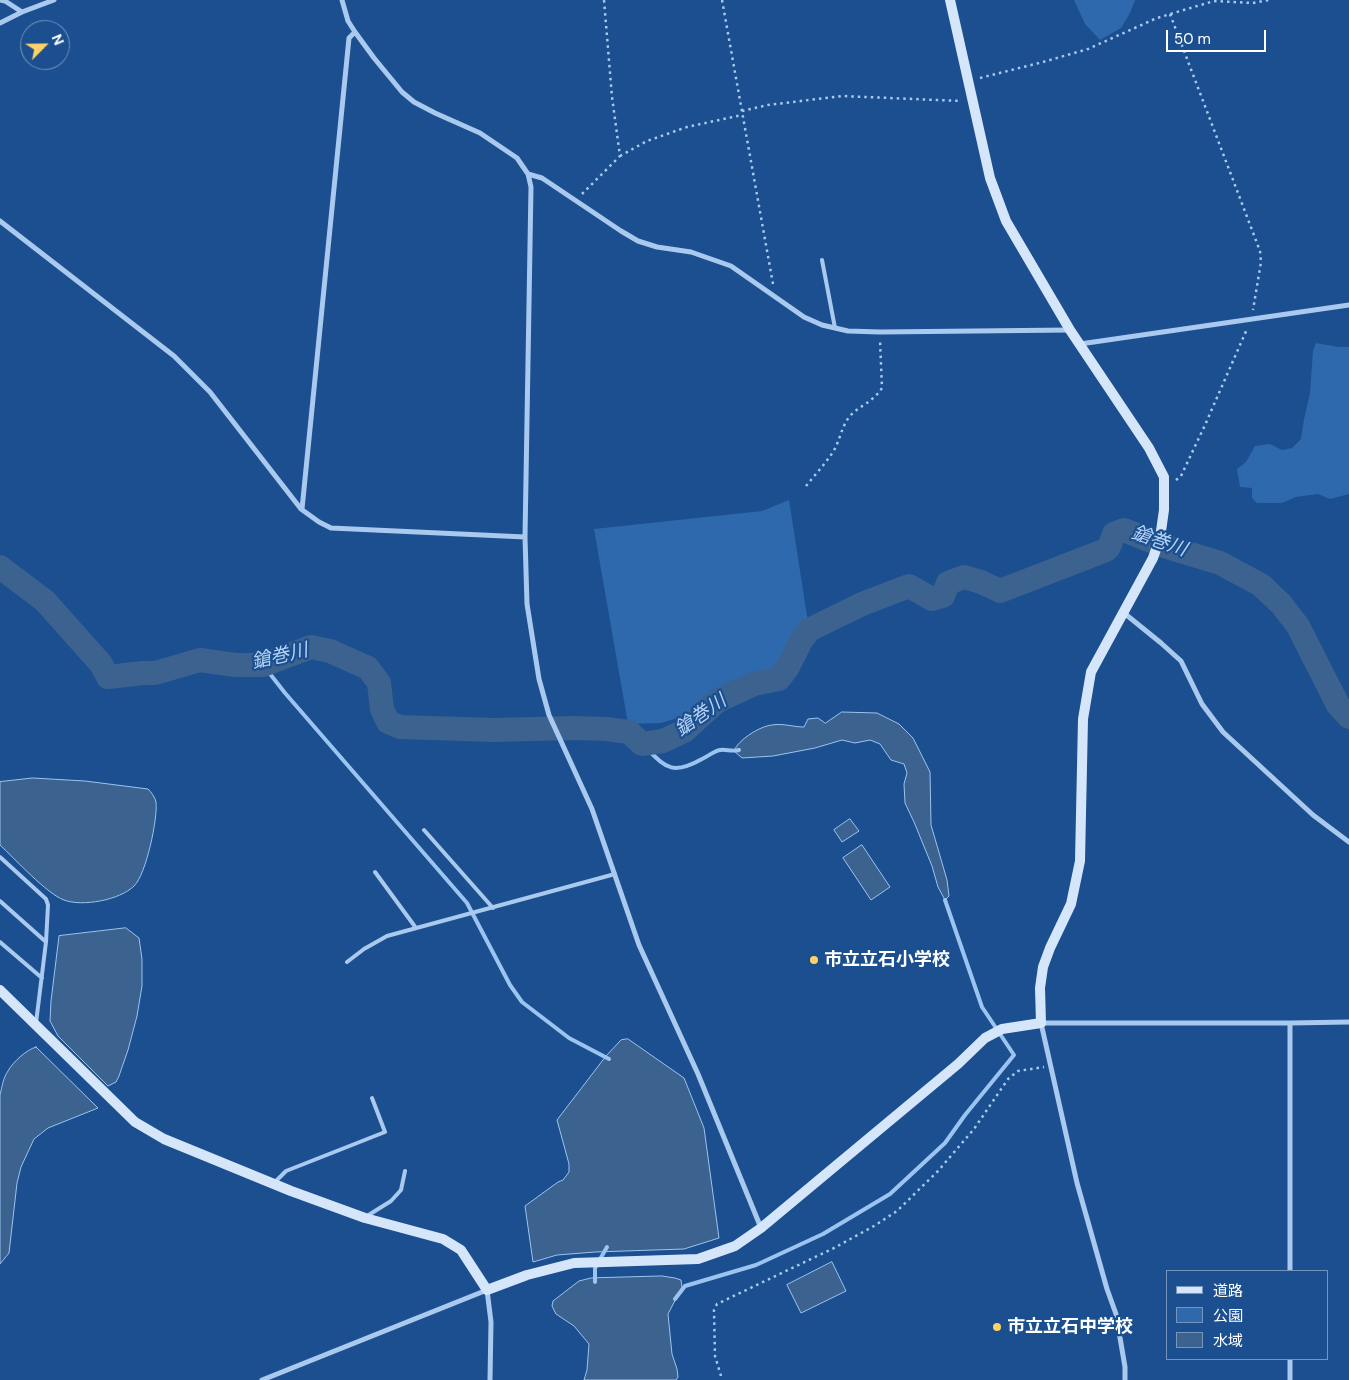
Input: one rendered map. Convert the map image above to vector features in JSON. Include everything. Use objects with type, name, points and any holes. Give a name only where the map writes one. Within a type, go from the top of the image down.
[{"type":"street","points":[[0,0],[6,1],[22,12]]},
{"type":"street","points":[[0,23],[54,0]]},
{"type":"street","points":[[342,0],[348,21],[355,32],[402,92],[414,102],[480,134],[516,158],[528,174],[531,187],[525,537],[528,604],[533,645],[544,697],[549,716],[592,809],[639,945],[698,1074],[761,1228]]},
{"type":"street","points":[[950,0],[990,178],[1006,221],[1070,330],[1149,448],[1164,477],[1164,510],[1160,538],[1153,558],[1091,672],[1084,719],[1080,861],[1071,904],[1050,948],[1043,967],[1040,988],[1041,1023],[1077,1183],[1116,1314],[1125,1367],[1125,1380]]},
{"type":"street","points":[[302,509],[349,38],[355,32]]},
{"type":"street","points":[[528,174],[542,178],[638,241],[657,247],[691,252],[731,266],[804,317],[822,325],[848,331],[880,332],[1070,330]]},
{"type":"street","points":[[0,221],[174,356],[210,392],[302,509],[319,522],[331,528],[525,537]]},
{"type":"street","points":[[1080,344],[1349,305]]},
{"type":"street","points":[[1124,613],[1180,661],[1202,704],[1223,732],[1313,815],[1349,842]]},
{"type":"street","points":[[0,990],[135,1122],[164,1139],[274,1184],[365,1218],[442,1238],[461,1250],[487,1290],[492,1322],[490,1380]]},
{"type":"street","points":[[262,1380],[527,1275],[574,1262],[698,1260],[735,1246],[761,1228],[958,1064],[985,1038],[1002,1030],[1041,1023],[1349,1022]]},
{"type":"street","points":[[1290,1023],[1290,1270]]},
{"type":"street","points":[[1290,1360],[1290,1380]]},
{"type":"lane","points":[[822,260],[835,328]]},
{"type":"lane","points":[[424,830],[493,908]]},
{"type":"lane","points":[[0,857],[46,899],[48,905],[46,942],[36,1024]]},
{"type":"lane","points":[[375,872],[416,928]]},
{"type":"lane","points":[[347,962],[364,949],[387,936],[615,874]]},
{"type":"lane","points":[[0,901],[46,942]]},
{"type":"lane","points":[[0,942],[42,978]]},
{"type":"lane","points":[[274,1184],[286,1171],[385,1132],[372,1098]]},
{"type":"lane","points":[[365,1218],[391,1201],[401,1190],[405,1171]]},
{"type":"path","points":[[604,0],[612,97],[620,156]]},
{"type":"path","points":[[722,0],[775,296]]},
{"type":"path","points":[[968,80],[1088,49],[1157,18],[1214,1],[1253,3],[1268,0]]},
{"type":"path","points":[[1164,490],[1181,476],[1251,319],[1261,262],[1260,251],[1170,14]]},
{"type":"path","points":[[576,201],[620,156],[647,141],[687,127],[768,105],[842,96],[973,101]]},
{"type":"path","points":[[806,486],[834,450],[841,431],[851,415],[879,393],[882,388],[880,332]]},
{"type":"path","points":[[721,1376],[715,1356],[714,1310],[717,1304],[834,1248],[874,1226],[897,1210],[938,1171],[974,1129],[1008,1079],[1018,1071],[1051,1066]]},
{"type":"green space","points":[[1074,0],[1135,0],[1121,28],[1100,40],[1085,24]]},
{"type":"green space","points":[[1316,343],[1349,347],[1349,494],[1330,499],[1318,494],[1296,497],[1282,503],[1257,503],[1252,498],[1252,488],[1240,487],[1237,469],[1246,462],[1255,446],[1270,444],[1282,450],[1292,448],[1301,439],[1310,393],[1313,350]]},
{"type":"green space","points":[[789,500],[808,622],[796,638],[783,664],[770,675],[737,684],[688,715],[661,723],[628,724],[594,529],[762,511]]},
{"type":"water","points":[[842,712],[877,713],[899,724],[913,738],[930,772],[931,825],[947,880],[949,896],[945,900],[938,887],[932,866],[905,803],[904,784],[907,773],[904,764],[891,760],[880,744],[870,740],[855,743],[842,740],[815,748],[773,756],[742,758],[734,751],[740,742],[750,734],[767,726],[804,727],[808,719],[818,718],[825,723]]},
{"type":"water","points":[[33,778],[85,781],[149,790],[156,802],[155,820],[147,859],[134,886],[120,895],[100,901],[81,903],[64,900],[40,884],[0,845],[0,782]]},
{"type":"water","points":[[850,819],[859,831],[842,842],[834,830]]},
{"type":"water","points":[[862,845],[890,887],[871,900],[843,858]]},
{"type":"water","points":[[126,928],[139,938],[142,959],[142,986],[137,1016],[128,1050],[116,1082],[108,1086],[58,1036],[50,1021],[51,1001],[59,936]]},
{"type":"water","points":[[628,1039],[684,1078],[704,1128],[719,1238],[684,1249],[557,1255],[533,1262],[525,1206],[563,1180],[569,1172],[569,1164],[557,1120],[606,1056],[621,1040]]},
{"type":"water","points":[[36,1047],[98,1108],[48,1128],[34,1139],[21,1167],[17,1183],[9,1253],[0,1264],[0,1095],[6,1074],[16,1060]]},
{"type":"water","points":[[832,1262],[846,1291],[801,1313],[787,1285]]},
{"type":"water","points":[[662,1276],[681,1280],[682,1287],[668,1314],[672,1354],[678,1377],[676,1380],[584,1380],[587,1370],[589,1344],[574,1326],[556,1314],[552,1306],[553,1301],[579,1281],[591,1278]]},
{"type":"waterway","name":"鎗巻川","points":[[0,567],[45,601],[101,664],[108,677],[155,673],[200,660],[235,665],[263,665],[311,647],[330,651],[368,668],[379,683],[382,709],[388,722],[400,727],[493,730],[606,729],[629,732],[642,744],[663,741],[684,731],[717,701],[754,684],[779,679],[809,630],[862,604],[909,586],[932,599],[943,596],[948,583],[964,577],[981,582],[1000,591],[1106,550],[1114,534],[1124,530],[1164,546],[1220,563],[1261,585],[1281,604],[1298,626],[1338,705],[1349,717]]},
{"type":"waterway","points":[[263,665],[285,693],[467,903],[510,985],[522,1002],[569,1038],[609,1059]]},
{"type":"waterway","points":[[642,744],[663,763],[675,768],[691,764],[718,751],[739,750]]},
{"type":"waterway","points":[[675,1299],[685,1286],[756,1265],[823,1234],[890,1194],[945,1143],[965,1115],[1014,1055],[982,1007],[945,900]]},
{"type":"waterway","points":[[595,1282],[595,1268],[607,1247]]},
{"type":"place","name":"市立立石小学校","points":[[814,960]]},
{"type":"place","name":"市立立石中学校","points":[[997,1327]]}]
